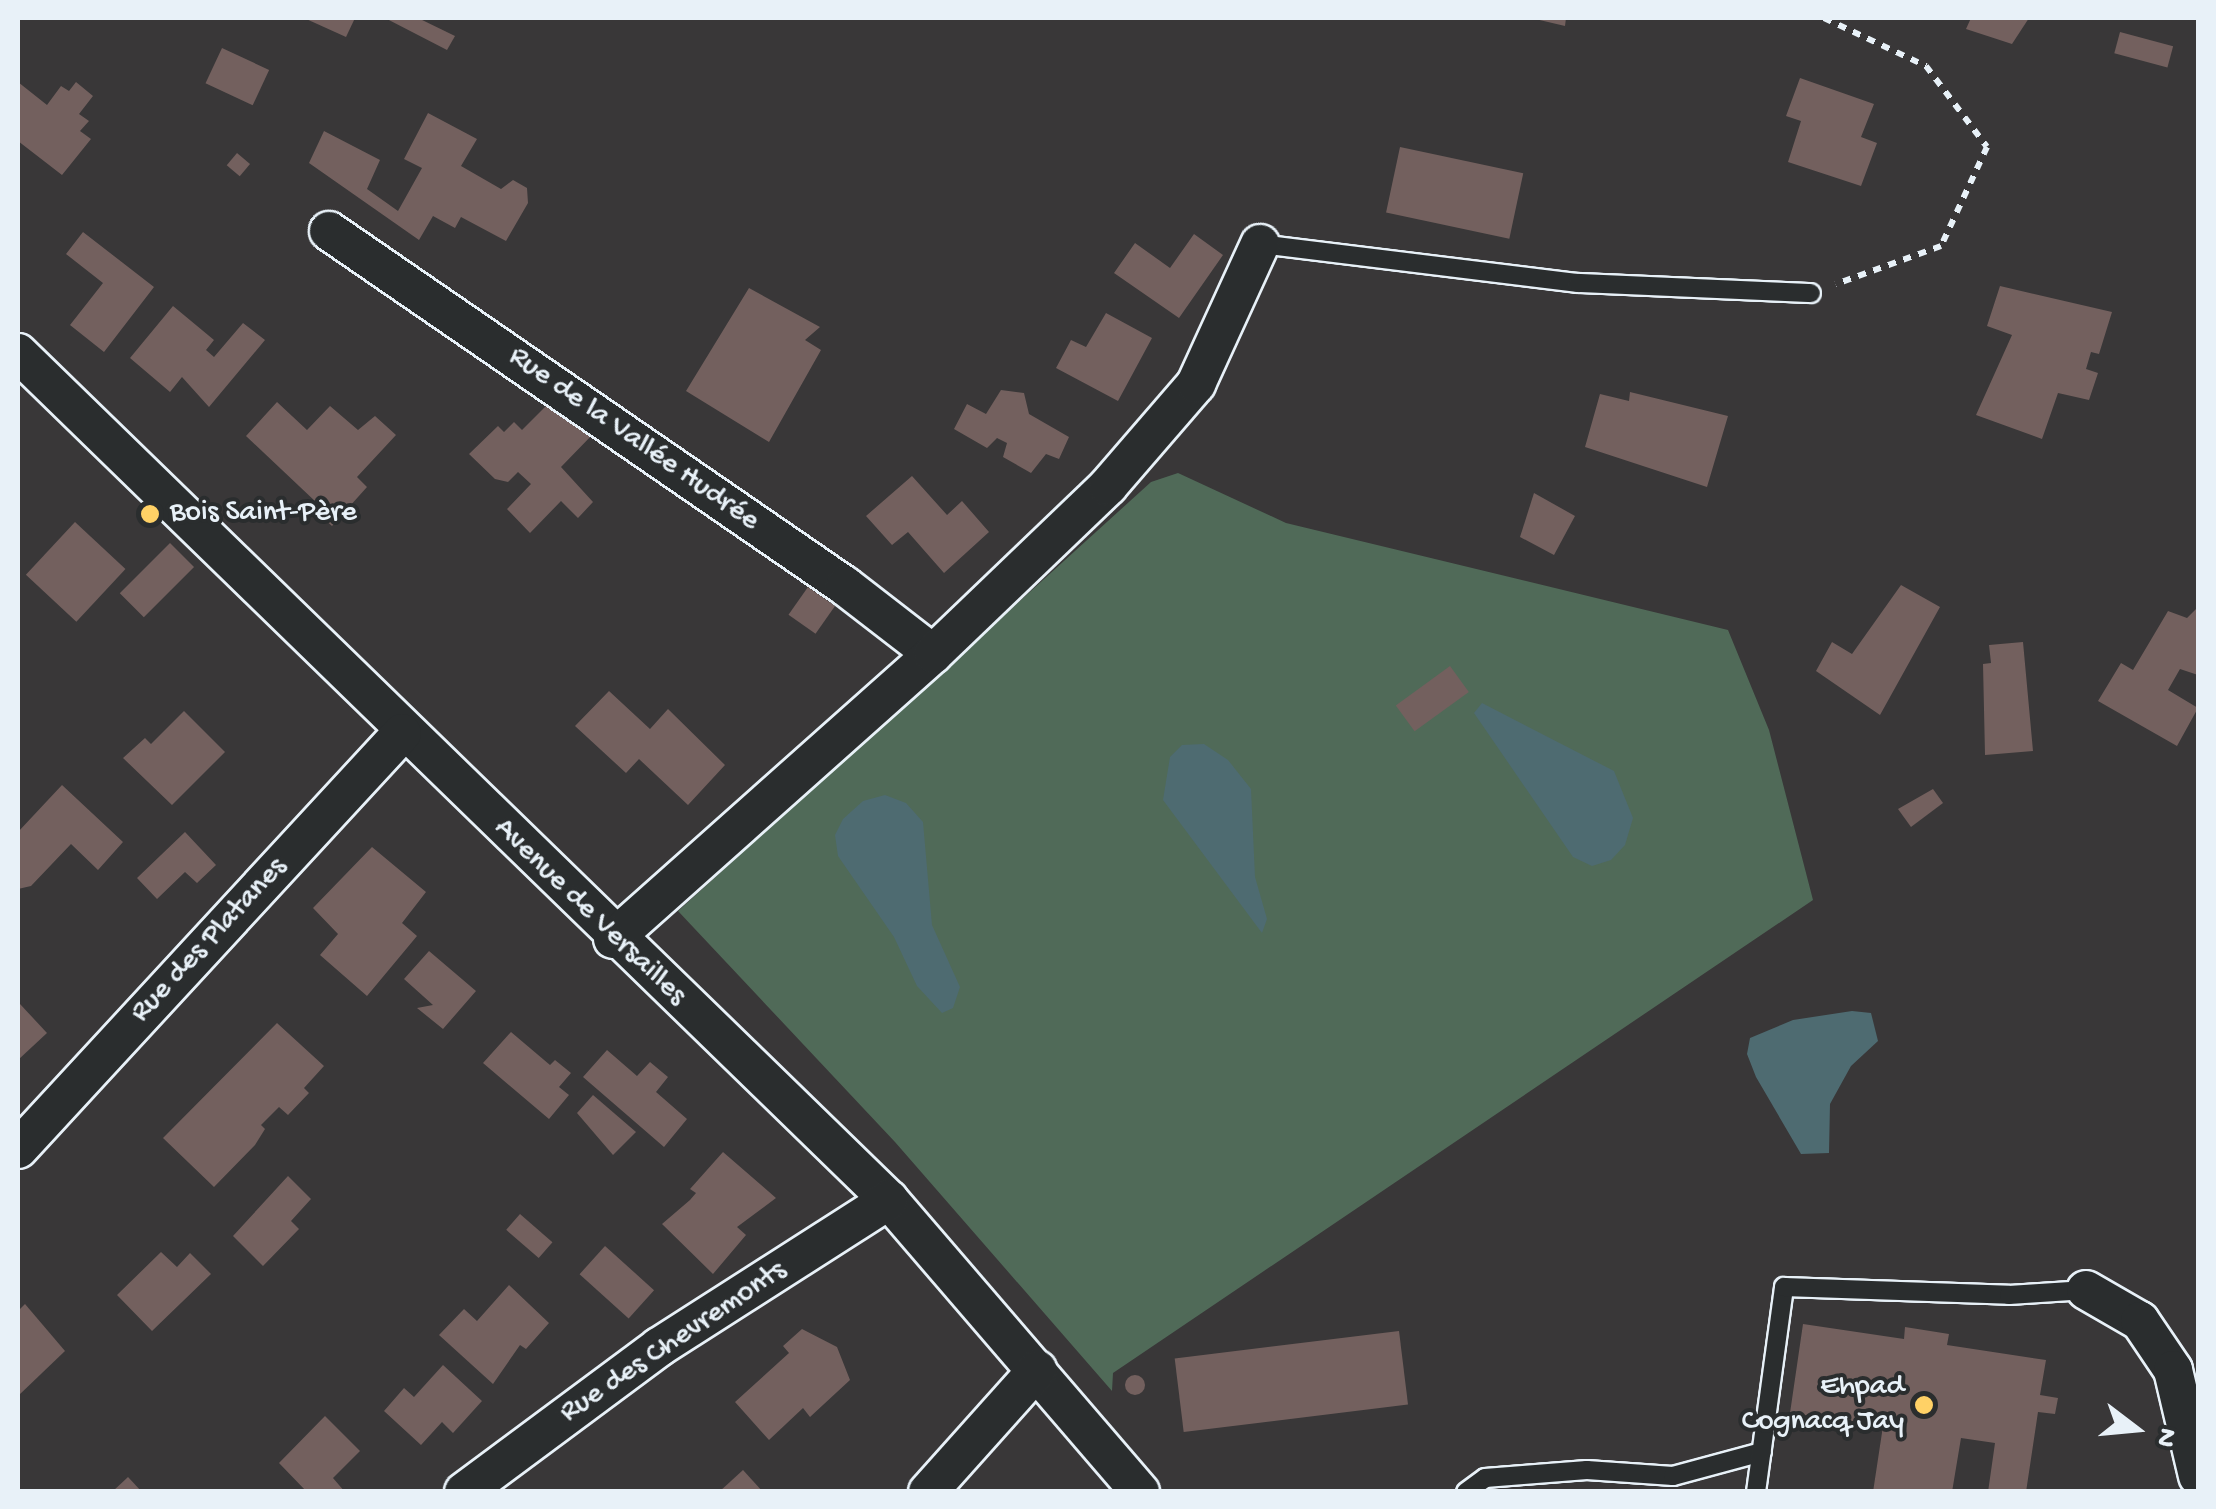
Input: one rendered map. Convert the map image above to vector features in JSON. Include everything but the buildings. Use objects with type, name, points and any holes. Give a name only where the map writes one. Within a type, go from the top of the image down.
[{"type":"street","name":"Rue de la Vallée Hudrée","points":[[329,231],[845,586],[933,654]]},
{"type":"street","points":[[613,939],[933,654],[1108,486],[1196,384],[1260,244]]},
{"type":"street","name":"Avenue de Versailles","points":[[18,353],[613,939],[889,1200],[1140,1492]]},
{"type":"street","name":"Rue des Platanes","points":[[18,1149],[402,733]]},
{"type":"street","name":"Rue des Chevremonts","points":[[464,1492],[659,1347],[889,1200]]},
{"type":"street","points":[[2086,1290],[2140,1321],[2173,1370],[2198,1476]]},
{"type":"street","points":[[928,1492],[1037,1370]]},
{"type":"lane","points":[[1260,244],[1578,283],[1811,293]]},
{"type":"lane","points":[[1756,1492],[1784,1287],[2009,1295],[2086,1290]]},
{"type":"lane","points":[[1466,1492],[1485,1478],[1588,1470],[1673,1476],[1762,1452]]},
{"type":"path","points":[[1811,293],[1941,246],[1987,147],[1926,66],[1824,18]]},
{"type":"green space","points":[[1178,473],[1286,523],[1728,630],[1769,730],[1813,900],[1113,1373],[1112,1391],[895,1142],[678,911],[1151,482]]},
{"type":"water","points":[[1482,703],[1614,771],[1633,818],[1625,845],[1611,860],[1592,866],[1573,857],[1474,713]]},
{"type":"water","points":[[1204,744],[1228,760],[1251,789],[1255,877],[1267,919],[1262,933],[1163,800],[1170,757],[1182,745]]},
{"type":"water","points":[[885,795],[906,803],[923,822],[932,925],[960,987],[953,1008],[942,1013],[917,986],[894,937],[838,856],[835,835],[843,819],[863,801]]},
{"type":"water","points":[[1852,1011],[1871,1013],[1878,1041],[1851,1066],[1830,1104],[1829,1153],[1801,1154],[1756,1077],[1747,1054],[1750,1038],[1793,1020]]},
{"type":"place","name":"Bois Saint-Père","points":[[150,514]]},
{"type":"place","name":"Ehpad Cognacq Jay","points":[[1924,1405]]}]
